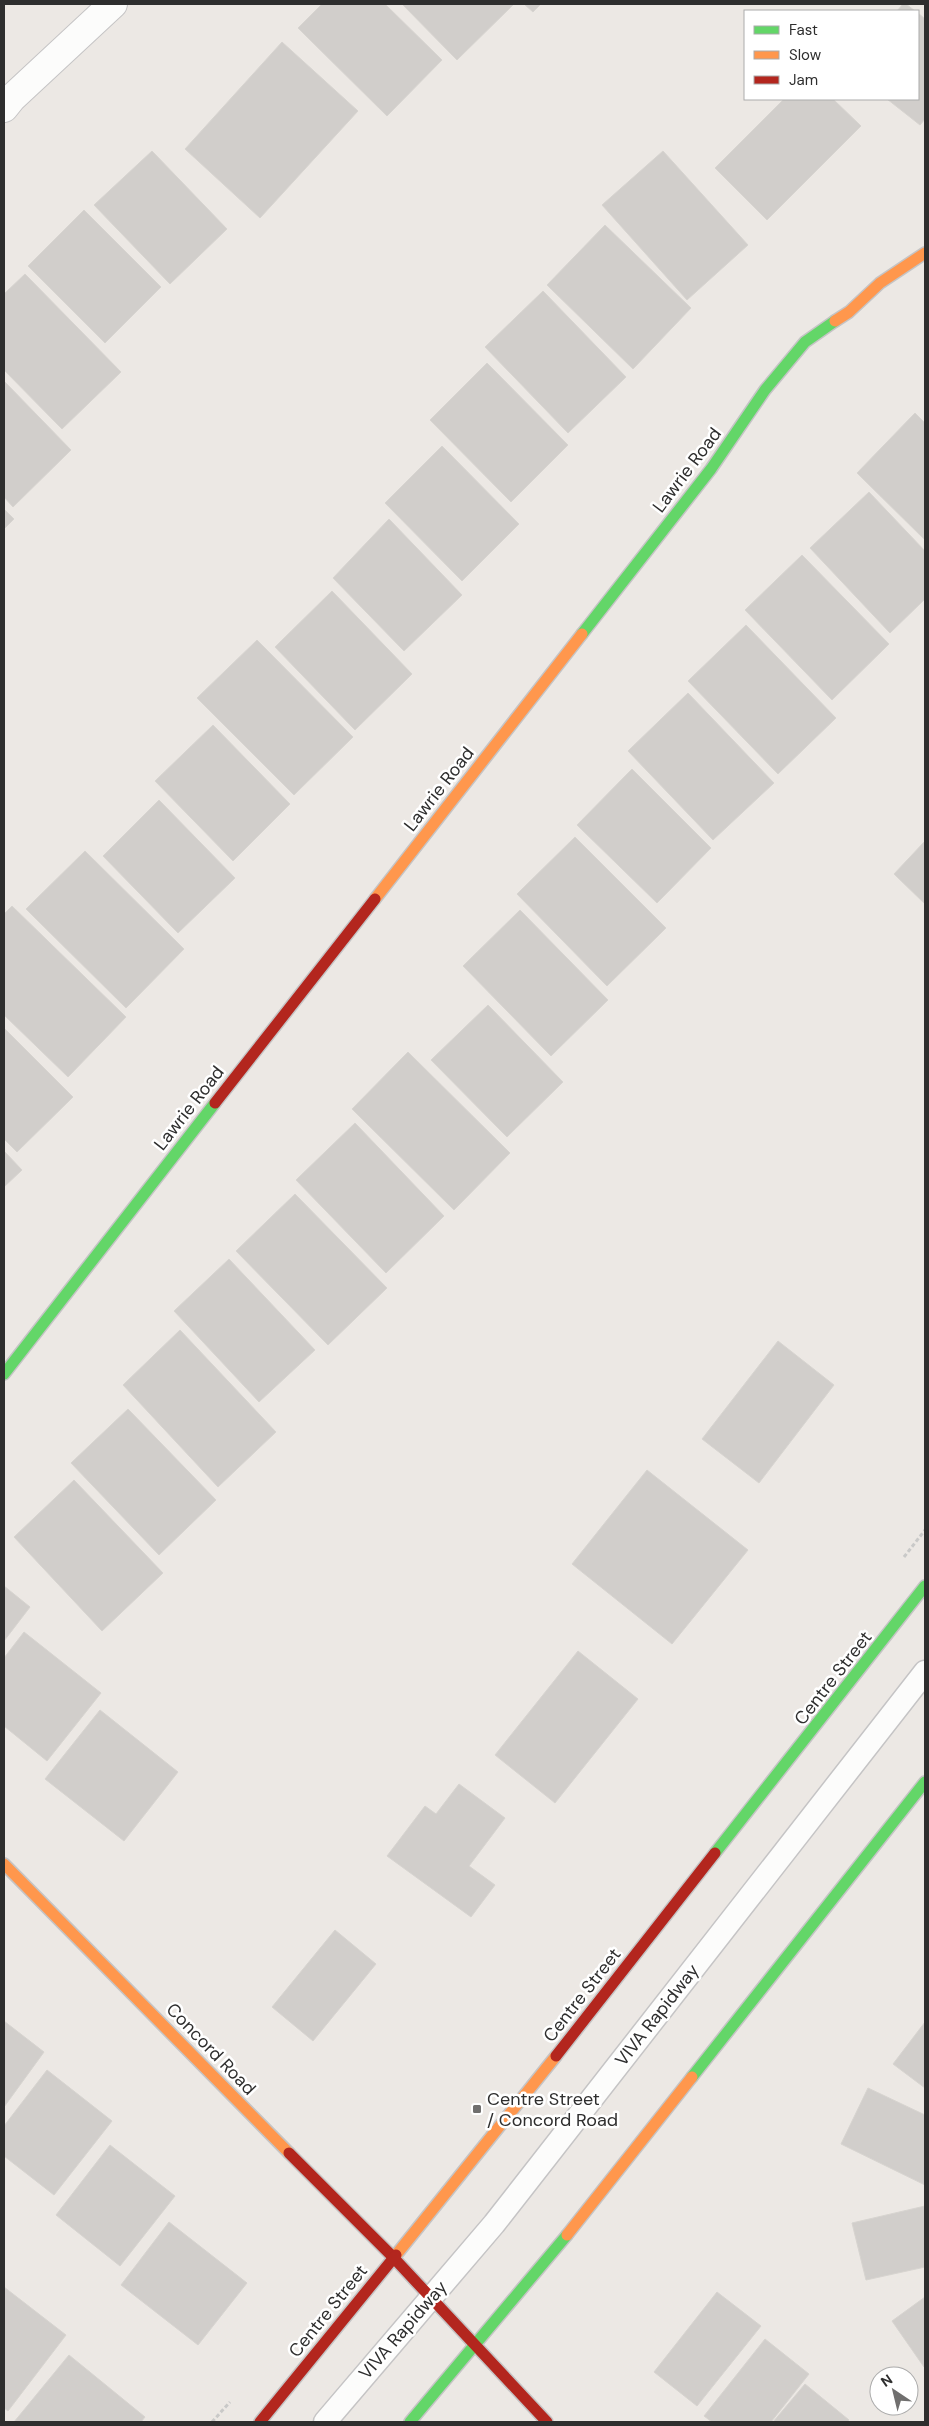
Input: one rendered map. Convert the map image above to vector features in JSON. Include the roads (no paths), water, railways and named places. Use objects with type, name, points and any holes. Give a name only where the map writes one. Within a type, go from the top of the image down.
[{"type":"street","points":[[4,108],[12,98],[113,4]]},
{"type":"street","name":"Lawrie Road","points":[[4,1374],[711,470],[771,383],[805,342],[849,312],[880,283],[925,253]]},
{"type":"street","name":"Centre Street","points":[[260,2422],[453,2186],[925,1586]]},
{"type":"street","points":[[410,2422],[541,2268],[925,1782]]},
{"type":"street","name":"Concord Road","points":[[4,1864],[394,2257],[547,2422]]},
{"type":"lane","name":"VIVA Rapidway","points":[[325,2422],[500,2216],[925,1672]]},
{"type":"place","name":"Centre Street / Concord Road","points":[[477,2109]]}]
